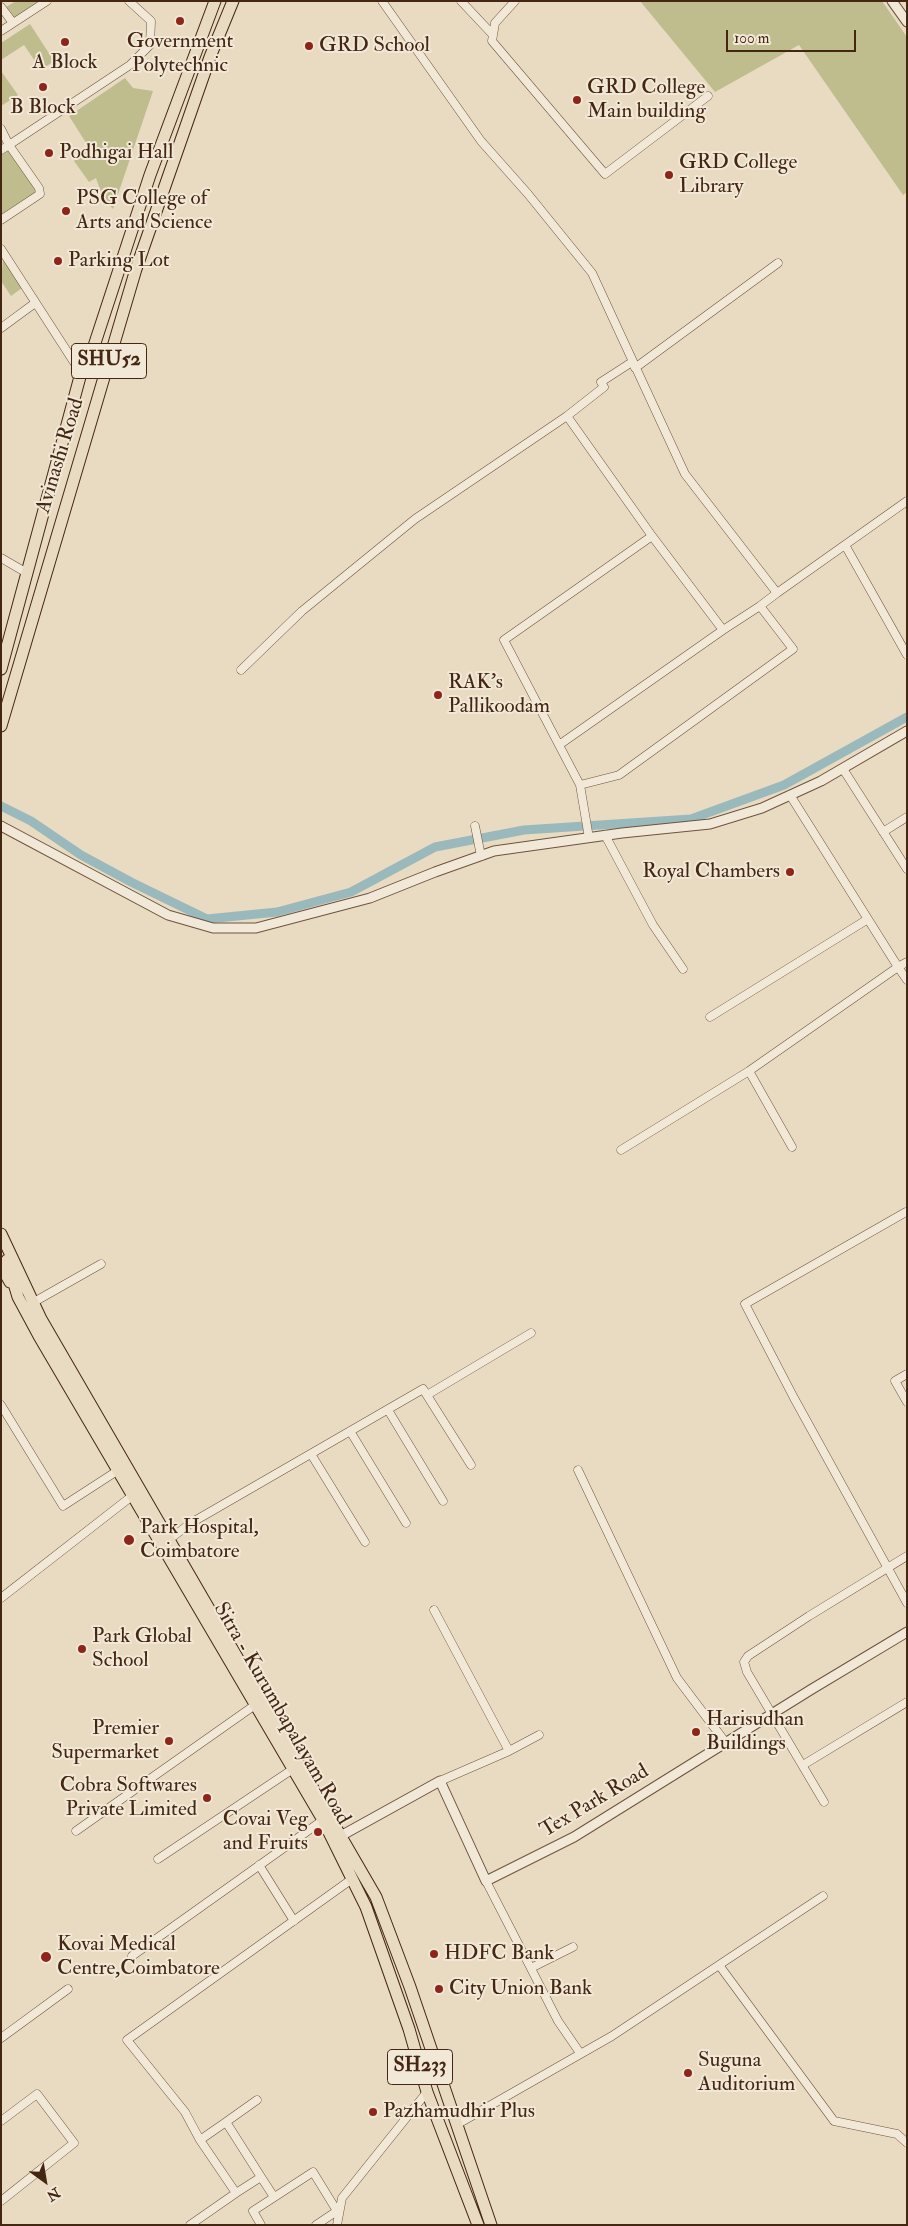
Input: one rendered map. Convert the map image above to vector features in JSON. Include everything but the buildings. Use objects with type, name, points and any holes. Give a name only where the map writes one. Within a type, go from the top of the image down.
[{"type":"main road","name":"Avinashi Road","points":[[1,669],[81,373],[93,349],[150,174],[215,1]]},
{"type":"main road","name":"Avinashi Road","points":[[1,726],[136,269],[210,57],[232,1]]},
{"type":"main road","name":"Sitra - Kurumbapalayam Road","points":[[1,1234],[41,1319],[255,1705],[323,1820],[338,1838]]},
{"type":"main road","name":"Sitra - Kurumbapalayam Road","points":[[1,1247],[11,1268],[19,1300],[132,1496],[165,1542],[338,1838],[352,1879],[366,1907],[409,2029],[427,2092],[478,2225]]},
{"type":"main road","points":[[1,1266],[19,1300],[32,1299]]},
{"type":"main road","points":[[338,1838],[376,1897],[410,1987],[490,2225]]},
{"type":"street","points":[[10,1],[2,7],[13,23]]},
{"type":"street","points":[[1,150],[130,65],[150,45],[151,21],[129,1]]},
{"type":"street","points":[[382,1],[481,141],[528,194],[592,273],[685,474],[777,593]]},
{"type":"street","points":[[461,1],[493,35]]},
{"type":"street","points":[[515,1],[494,23],[492,41],[605,174],[708,96]]},
{"type":"street","points":[[892,1],[907,22]]},
{"type":"street","points":[[1,31],[44,2]]},
{"type":"street","points":[[1,129],[9,145],[39,188],[40,194],[1,220]]},
{"type":"street","points":[[1,249],[81,373]]},
{"type":"street","points":[[240,670],[302,611],[415,519],[567,416],[604,387],[601,382],[633,365],[778,263]]},
{"type":"street","points":[[1,328],[35,303]]},
{"type":"street","points":[[567,416],[652,536],[722,630]]},
{"type":"street","points":[[559,745],[722,630],[760,606],[907,501]]},
{"type":"street","points":[[589,836],[580,785],[504,640],[652,536]]},
{"type":"street","points":[[845,545],[907,655]]},
{"type":"street","points":[[1,558],[28,573]]},
{"type":"street","points":[[580,785],[619,775],[793,649],[760,606]]},
{"type":"street","points":[[2,827],[168,915],[213,928],[256,928],[370,898],[494,851],[589,836],[710,824],[762,808],[790,795],[842,769],[907,731]]},
{"type":"street","points":[[842,769],[907,869]]},
{"type":"street","points":[[790,795],[907,980]]},
{"type":"street","points":[[883,832],[907,817]]},
{"type":"street","points":[[475,829],[481,856]]},
{"type":"street","points":[[605,835],[654,925],[683,969]]},
{"type":"street","points":[[710,1017],[868,919]]},
{"type":"street","points":[[620,1150],[748,1070],[907,962]]},
{"type":"street","points":[[748,1070],[792,1147]]},
{"type":"street","points":[[906,1212],[745,1304],[794,1398],[907,1603]]},
{"type":"street","points":[[32,1299],[101,1264]]},
{"type":"street","points":[[427,1394],[532,1333]]},
{"type":"street","points":[[907,1374],[895,1381],[907,1402]]},
{"type":"street","points":[[165,1542],[191,1522],[424,1389],[471,1465]]},
{"type":"street","points":[[1,1405],[63,1506],[117,1470]]},
{"type":"street","points":[[388,1410],[443,1501]]},
{"type":"street","points":[[350,1431],[406,1523]]},
{"type":"street","points":[[311,1454],[365,1542]]},
{"type":"street","points":[[578,1470],[677,1678],[726,1743]]},
{"type":"street","points":[[1,1598],[132,1496]]},
{"type":"street","points":[[824,1802],[747,1672],[744,1662],[748,1656],[907,1556]]},
{"type":"street","points":[[434,1610],[509,1751]]},
{"type":"street","name":"Tex Park Road","points":[[486,1881],[574,1838],[907,1632]]},
{"type":"street","points":[[803,1765],[907,1702]]},
{"type":"street","points":[[76,1831],[255,1705]]},
{"type":"street","points":[[338,1838],[440,1781],[509,1751],[539,1735]]},
{"type":"street","points":[[158,1859],[293,1769]]},
{"type":"street","points":[[440,1781],[486,1881],[558,2021],[580,2053]]},
{"type":"street","points":[[132,1956],[323,1820]]},
{"type":"street","points":[[259,1865],[294,1920]]},
{"type":"street","points":[[236,2193],[200,2140],[185,2112],[127,2040],[352,1879]]},
{"type":"street","points":[[456,2125],[612,2036],[823,1896]]},
{"type":"street","points":[[531,1968],[573,1947]]},
{"type":"street","points":[[718,1965],[834,2121],[898,2134],[907,2143]]},
{"type":"street","points":[[1,2038],[68,1989]]},
{"type":"street","points":[[338,2225],[342,2198],[427,2092]]},
{"type":"street","points":[[1,2121],[37,2094],[74,2143],[1,2201]]},
{"type":"street","points":[[200,2140],[257,2100]]},
{"type":"street","points":[[226,2122],[274,2197]]},
{"type":"street","points":[[261,2225],[253,2210],[313,2172],[337,2211],[316,2225]]},
{"type":"street","points":[[190,2225],[260,2177]]},
{"type":"shaded area","points":[[16,1],[37,1],[38,3],[14,19],[6,7]]},
{"type":"shaded area","points":[[640,1],[882,1],[907,37],[907,192],[903,195],[799,45],[715,92]]},
{"type":"shaded area","points":[[30,24],[54,61],[41,70],[24,45],[1,60],[1,43]]},
{"type":"shaded area","points":[[1,71],[18,95],[1,106]]},
{"type":"shaded area","points":[[125,78],[133,88],[153,91],[113,209],[103,198],[96,178],[89,182],[74,161],[88,146],[69,116]]},
{"type":"shaded area","points":[[8,149],[38,193],[1,217],[1,154]]},
{"type":"shaded area","points":[[3,259],[22,288],[11,296],[1,281]]},
{"type":"waterway","points":[[1,806],[31,821],[81,855],[207,919],[277,912],[351,892],[435,847],[524,830],[691,819],[784,785],[907,717]]},
{"type":"place","name":"Government Polytechnic","points":[[180,21]]},
{"type":"place","name":"A Block","points":[[65,42]]},
{"type":"place","name":"GRD School","points":[[309,46]]},
{"type":"place","name":"B Block","points":[[43,87]]},
{"type":"place","name":"GRD College Main building","points":[[577,100]]},
{"type":"place","name":"Podhigai Hall","points":[[49,153]]},
{"type":"place","name":"GRD College Library","points":[[669,175]]},
{"type":"place","name":"PSG College of Arts and Science","points":[[66,211]]},
{"type":"place","name":"Parking Lot","points":[[58,261]]},
{"type":"place","name":"RAK's Pallikoodam","points":[[438,695]]},
{"type":"place","name":"Royal Chambers","points":[[790,872]]},
{"type":"place","name":"Park Hospital, Coimbatore","points":[[129,1540]]},
{"type":"place","name":"Park Global School","points":[[82,1649]]},
{"type":"place","name":"Harisudhan Buildings","points":[[696,1732]]},
{"type":"place","name":"Premier Supermarket","points":[[169,1741]]},
{"type":"place","name":"Cobra Softwares Private Limited","points":[[207,1798]]},
{"type":"place","name":"Covai Veg and Fruits","points":[[318,1832]]},
{"type":"place","name":"HDFC Bank","points":[[434,1954]]},
{"type":"place","name":"Kovai Medical Centre,Coimbatore","points":[[46,1957]]},
{"type":"place","name":"City Union Bank","points":[[439,1989]]},
{"type":"place","name":"Suguna Auditorium","points":[[688,2073]]},
{"type":"place","name":"Pazhamudhir Plus","points":[[373,2112]]}]
